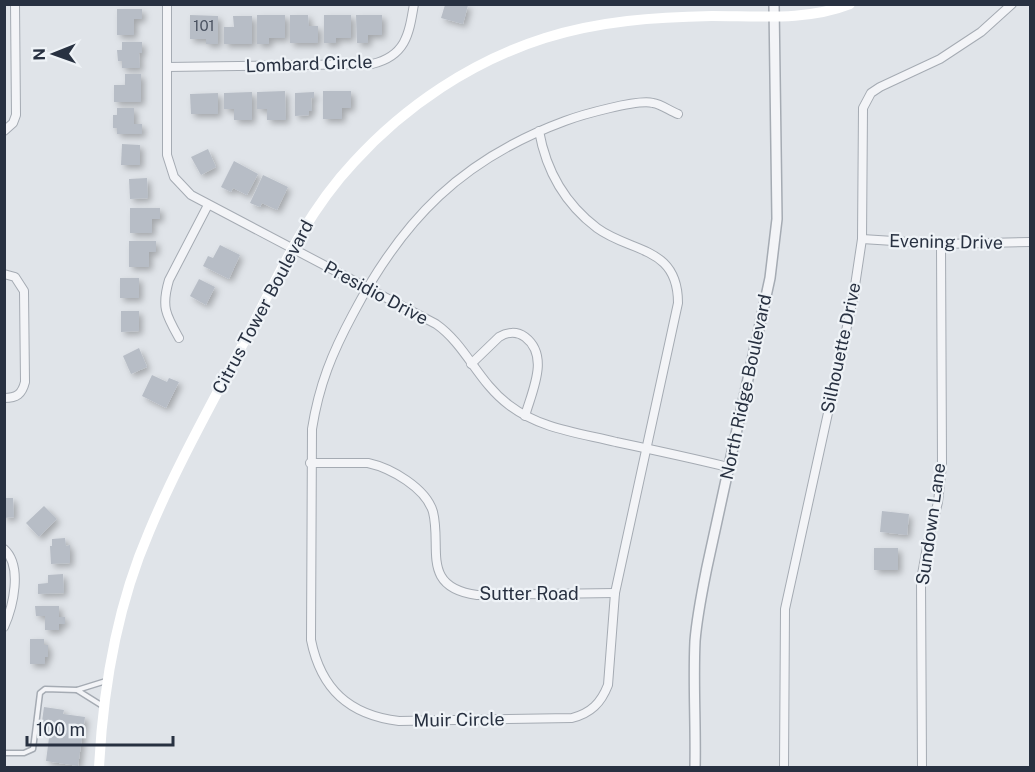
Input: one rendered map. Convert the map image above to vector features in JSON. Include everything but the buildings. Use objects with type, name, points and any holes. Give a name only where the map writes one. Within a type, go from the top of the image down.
[{"type":"main road","name":"Citrus Tower Boulevard","points":[[99,768],[106,681],[123,611],[149,532],[195,436],[292,249],[332,187],[373,142],[419,103],[477,66],[544,38],[609,23],[774,10],[801,15],[850,4]]},
{"type":"street","points":[[4,131],[13,123],[16,115],[15,4]]},
{"type":"street","name":"Presidio Drive","points":[[167,4],[166,155],[169,167],[181,186],[191,195],[446,331],[497,396],[525,416],[554,428],[728,466]]},
{"type":"street","name":"Lombard Circle","points":[[167,67],[381,62],[398,51],[405,42],[414,4]]},
{"type":"street","name":"Silhouette Drive","points":[[784,768],[785,609],[853,299],[862,239],[864,152],[862,118],[867,100],[880,87],[948,54],[981,32],[1012,4]]},
{"type":"street","name":"North Ridge Boulevard","points":[[695,768],[696,632],[707,567],[770,278],[775,244],[777,219],[774,10]]},
{"type":"street","name":"Muir Circle","points":[[539,130],[546,161],[554,179],[573,207],[585,219],[613,238],[657,256],[664,262],[675,279],[678,303],[615,593],[609,685],[599,703],[582,715],[572,718],[399,721],[368,715],[345,702],[335,693],[323,675],[314,655],[311,640],[310,463],[312,429],[323,377],[333,353],[367,288],[400,237],[443,191],[488,158],[539,130],[597,111],[652,102],[678,114]]},
{"type":"street","points":[[179,338],[165,315],[166,290],[208,205]]},
{"type":"street","name":"Evening Drive","points":[[862,239],[941,244],[1030,242]]},
{"type":"street","name":"Sundown Lane","points":[[922,768],[921,580],[938,502],[942,465],[941,244]]},
{"type":"street","points":[[4,274],[15,277],[24,291],[25,382],[22,392],[4,398]]},
{"type":"street","points":[[471,364],[505,334],[519,333],[536,347],[539,361],[525,416]]},
{"type":"street","name":"Sutter Road","points":[[310,463],[378,465],[418,488],[425,495],[433,514],[435,558],[438,568],[443,577],[458,591],[477,596],[615,593]]},
{"type":"street","points":[[4,549],[12,558],[14,585],[12,605],[4,627]]},
{"type":"lane","points":[[4,753],[24,753],[33,749],[40,693],[45,689],[77,690],[106,681]]},
{"type":"lane","points":[[77,690],[103,706]]}]
